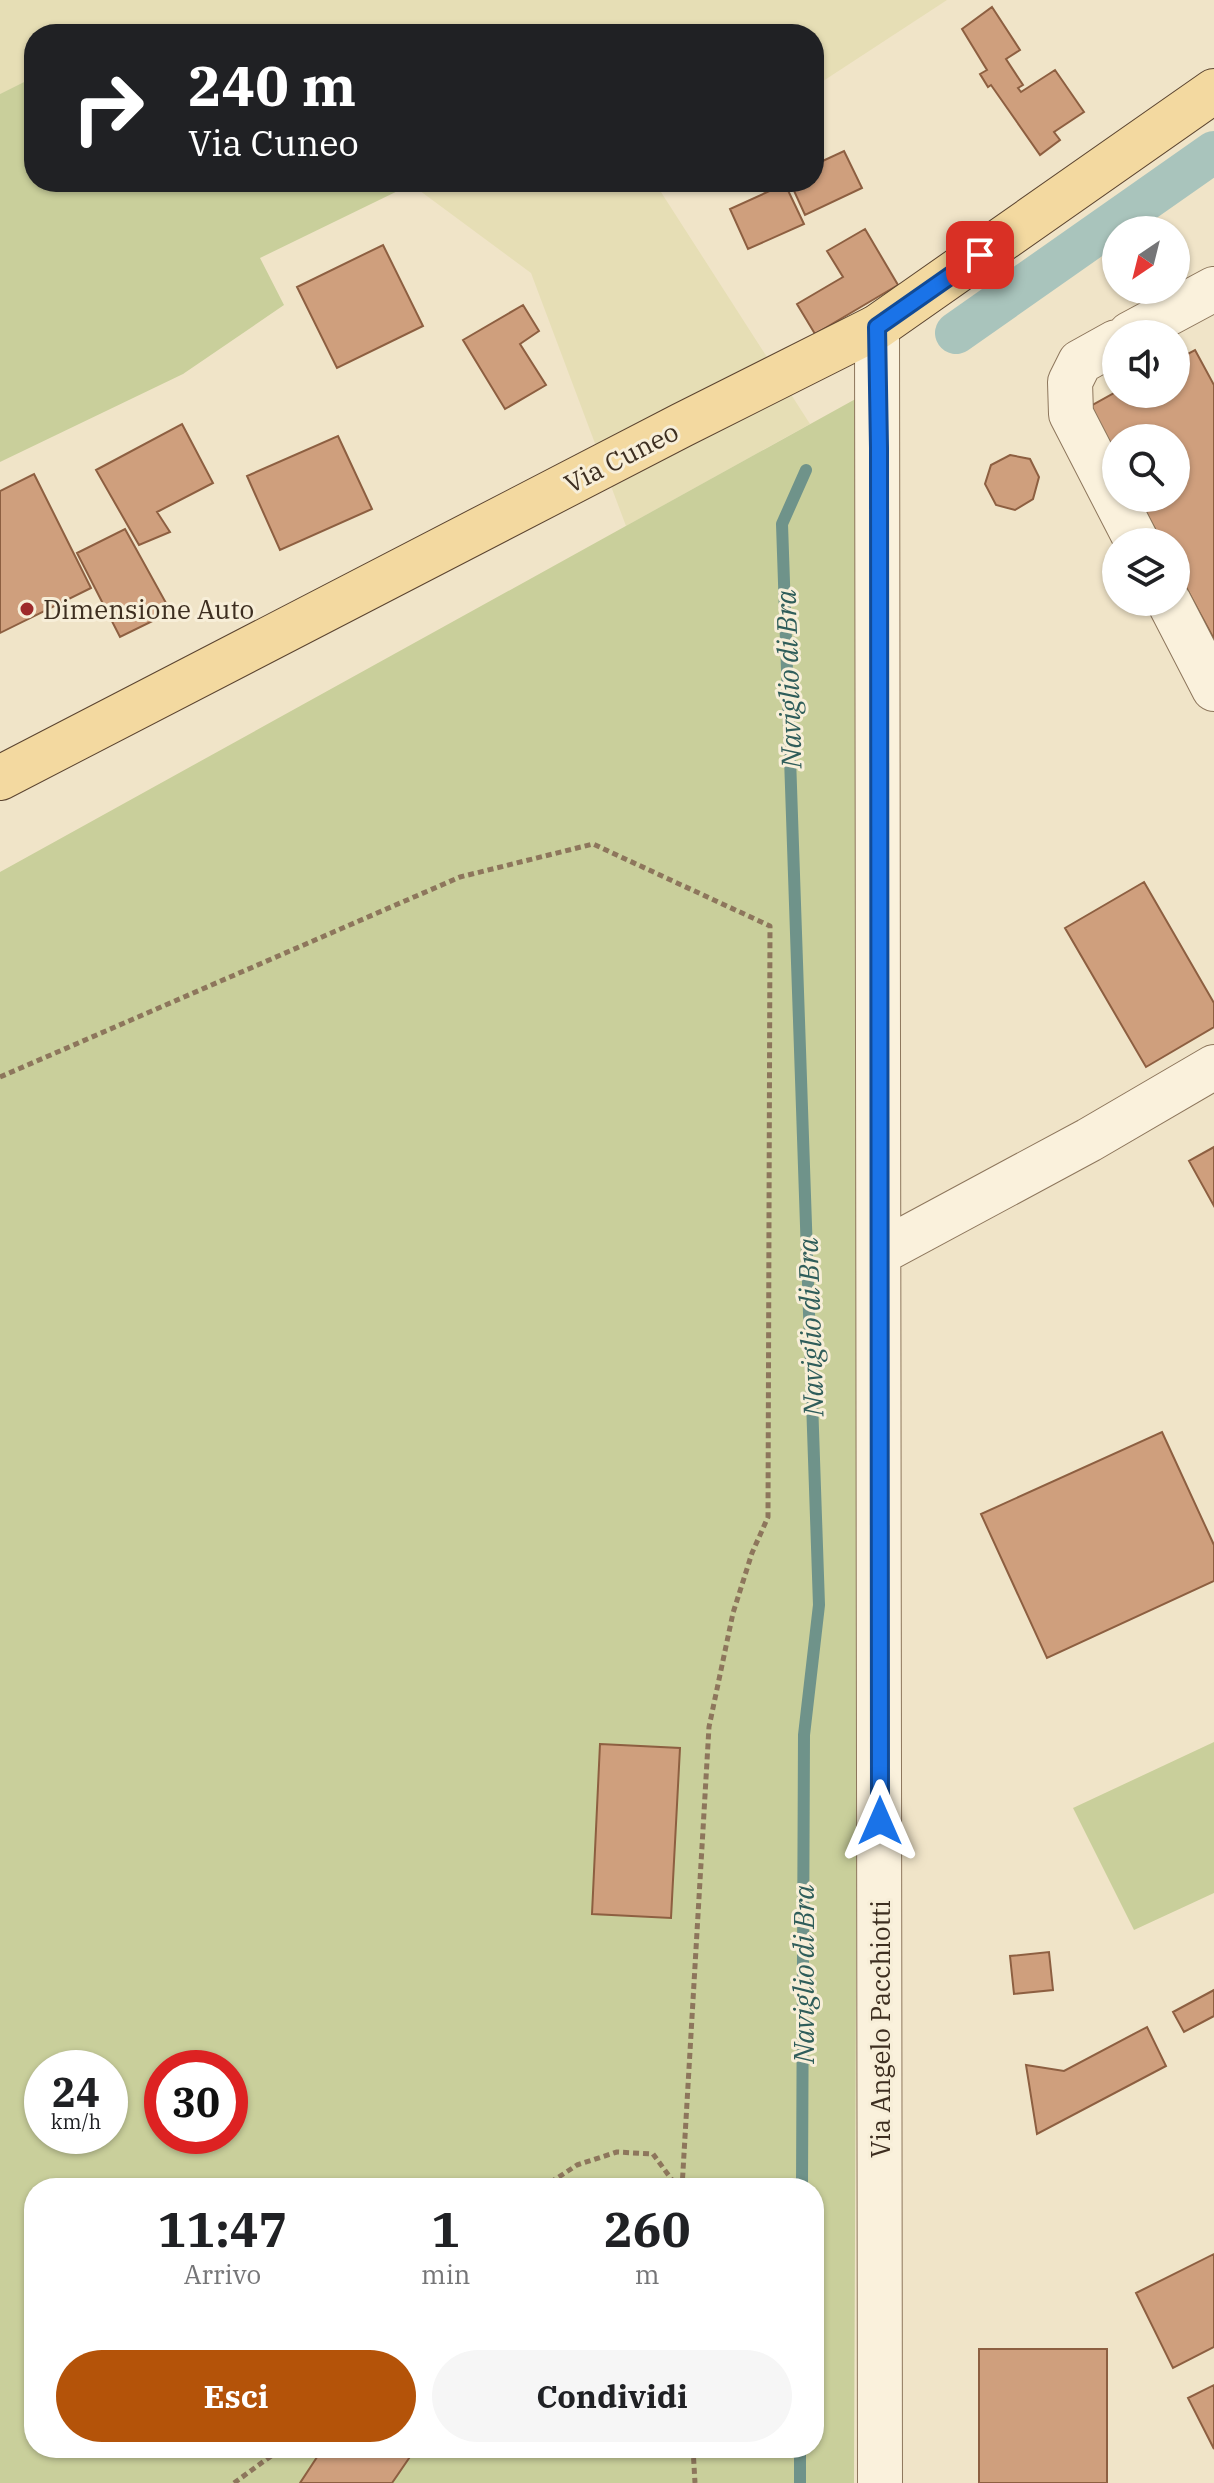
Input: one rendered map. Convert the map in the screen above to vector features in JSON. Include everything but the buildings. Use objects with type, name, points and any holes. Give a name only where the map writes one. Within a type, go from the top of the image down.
[{"type":"main road","name":"Via Cuneo","points":[[0,778],[877,327],[1214,91]]},
{"type":"street","points":[[1156,320],[1214,289]]},
{"type":"street","name":"Via Angelo Pacchiotti","points":[[877,327],[880,2483]]},
{"type":"street","points":[[1102,350],[1080,362],[1070,382],[1071,414],[1130,528]]},
{"type":"street","points":[[1176,616],[1214,689]]},
{"type":"street","points":[[879,1253],[1089,1140],[1214,1067]]},
{"type":"path","points":[[0,1077],[460,877],[593,844],[770,926],[768,1517],[752,1553],[733,1613],[709,1727],[681,2178]]},
{"type":"path","points":[[557,2178],[577,2165],[617,2152],[653,2154],[672,2178]]},
{"type":"path","points":[[234,2483],[268,2458]]},
{"type":"path","points":[[694,2458],[695,2483]]},
{"type":"shaded area","points":[[0,0],[947,0],[824,80],[824,24],[24,24],[24,82],[0,94]]},
{"type":"shaded area","points":[[422,192],[661,192],[810,424],[626,526],[531,273]]},
{"type":"green space","points":[[24,82],[24,192],[396,192],[260,258],[284,305],[183,374],[0,462],[0,94]]},
{"type":"green space","points":[[879,386],[862,510],[854,2483],[0,2483],[0,872]]},
{"type":"green space","points":[[1214,1742],[1214,1893],[1134,1930],[1073,1808]]},
{"type":"waterway","name":"Naviglio di Bra","points":[[956,333],[1214,152]]},
{"type":"waterway","name":"Naviglio di Bra","points":[[802,2178],[804,1735],[819,1605],[782,524],[806,470]]},
{"type":"waterway","name":"Naviglio di Bra","points":[[800,2458],[800,2483]]},
{"type":"place","name":"Dimensione Auto","points":[[27,609]]},
{"type":"route","points":[[880,1821],[877,327],[980,255]]}]
